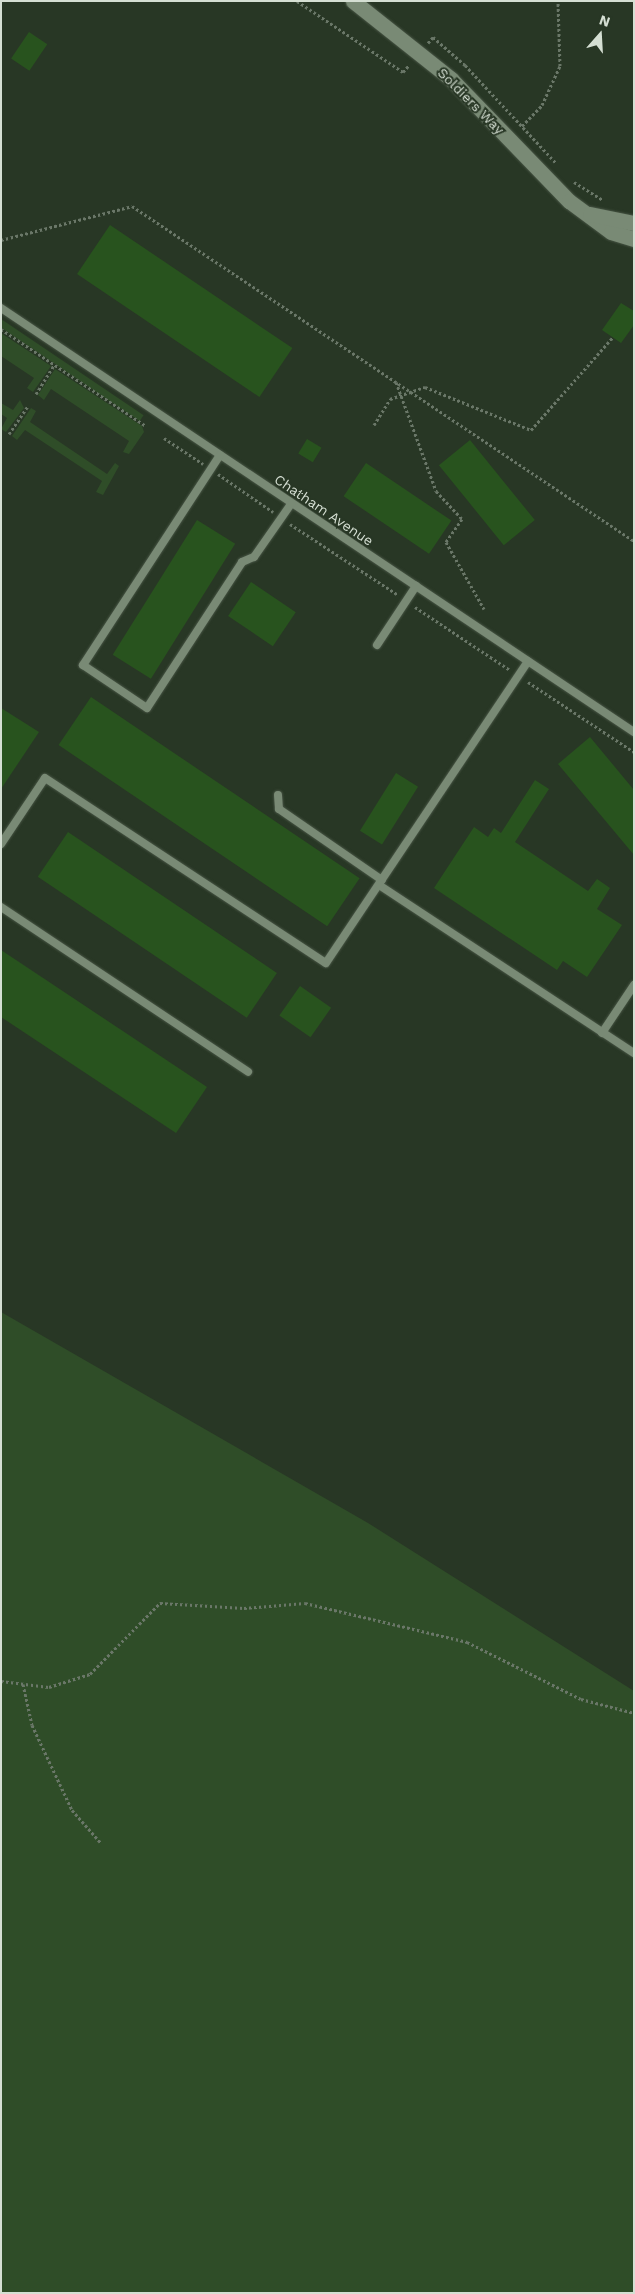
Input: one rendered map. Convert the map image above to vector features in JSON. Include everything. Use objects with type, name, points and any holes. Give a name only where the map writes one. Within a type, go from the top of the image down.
[{"type":"street","name":"Soldiers Way","points":[[353,1],[440,70],[580,210],[611,232],[634,239]]},
{"type":"street","points":[[580,210],[634,223]]},
{"type":"lane","name":"Chatham Avenue","points":[[1,308],[634,732]]},
{"type":"lane","points":[[220,455],[83,665],[147,708],[242,562],[254,557],[291,504]]},
{"type":"lane","points":[[377,645],[416,586]]},
{"type":"lane","points":[[1,844],[45,778],[326,963],[528,661]]},
{"type":"lane","points":[[278,795],[279,809],[381,883],[634,1053]]},
{"type":"lane","points":[[1,907],[248,1072]]},
{"type":"lane","points":[[602,1032],[634,985]]},
{"type":"path","points":[[297,1],[403,72]]},
{"type":"path","points":[[509,139],[542,105],[556,78],[562,55],[558,1]]},
{"type":"path","points":[[1,240],[132,206],[634,541]]},
{"type":"path","points":[[1,330],[146,426]]},
{"type":"path","points":[[374,425],[390,400],[424,387],[531,430],[612,338]]},
{"type":"path","points":[[36,394],[54,365]]},
{"type":"path","points":[[395,382],[436,491],[462,519],[446,542],[484,610]]},
{"type":"path","points":[[9,434],[28,406]]},
{"type":"path","points":[[1,1681],[49,1687],[90,1674],[160,1603],[244,1608],[305,1603],[467,1642],[581,1699],[634,1713]]},
{"type":"path","points":[[23,1684],[32,1724],[72,1810],[100,1842]]},
{"type":"green space","points":[[1,319],[144,415],[140,421],[1,327]]},
{"type":"green space","points":[[1,333],[51,366],[33,392],[27,388],[34,378],[1,356]]},
{"type":"green space","points":[[55,369],[142,426],[144,432],[129,454],[123,452],[129,441],[51,389],[44,400],[38,395]]},
{"type":"green space","points":[[20,400],[24,408],[6,432],[1,429],[7,418],[1,414],[1,403],[13,410]]},
{"type":"green space","points":[[31,408],[36,411],[30,422],[107,474],[115,463],[119,466],[103,495],[96,492],[102,481],[25,430],[17,440],[12,436]]},
{"type":"green space","points":[[1,1312],[368,1523],[634,1691],[634,2293],[1,2293]]},
{"type":"building","points":[[29,32],[47,44],[29,71],[11,59]]},
{"type":"building","points":[[110,225],[292,348],[259,397],[77,274]]},
{"type":"building","points":[[621,303],[634,311],[634,325],[621,343],[602,330]]},
{"type":"building","points":[[307,439],[322,448],[313,462],[298,454]]},
{"type":"building","points":[[470,440],[535,520],[504,545],[439,465]]},
{"type":"building","points":[[366,463],[451,521],[429,554],[344,496]]},
{"type":"building","points":[[197,520],[235,544],[151,679],[113,655]]},
{"type":"building","points":[[251,582],[296,612],[273,646],[228,616]]},
{"type":"building","points":[[91,697],[360,878],[327,926],[59,745]]},
{"type":"building","points":[[1,708],[39,732],[1,789]]},
{"type":"building","points":[[590,737],[634,790],[634,855],[558,764]]},
{"type":"building","points":[[396,773],[418,787],[382,844],[360,831]]},
{"type":"building","points":[[535,780],[549,789],[515,842],[588,891],[597,879],[610,888],[597,909],[622,925],[587,977],[563,961],[557,970],[434,888],[474,827],[488,837],[494,828],[501,833]]},
{"type":"building","points":[[68,832],[277,973],[247,1018],[38,877]]},
{"type":"building","points":[[1,950],[207,1087],[176,1133],[1,1017]]},
{"type":"building","points":[[300,986],[331,1008],[310,1037],[279,1015]]}]
